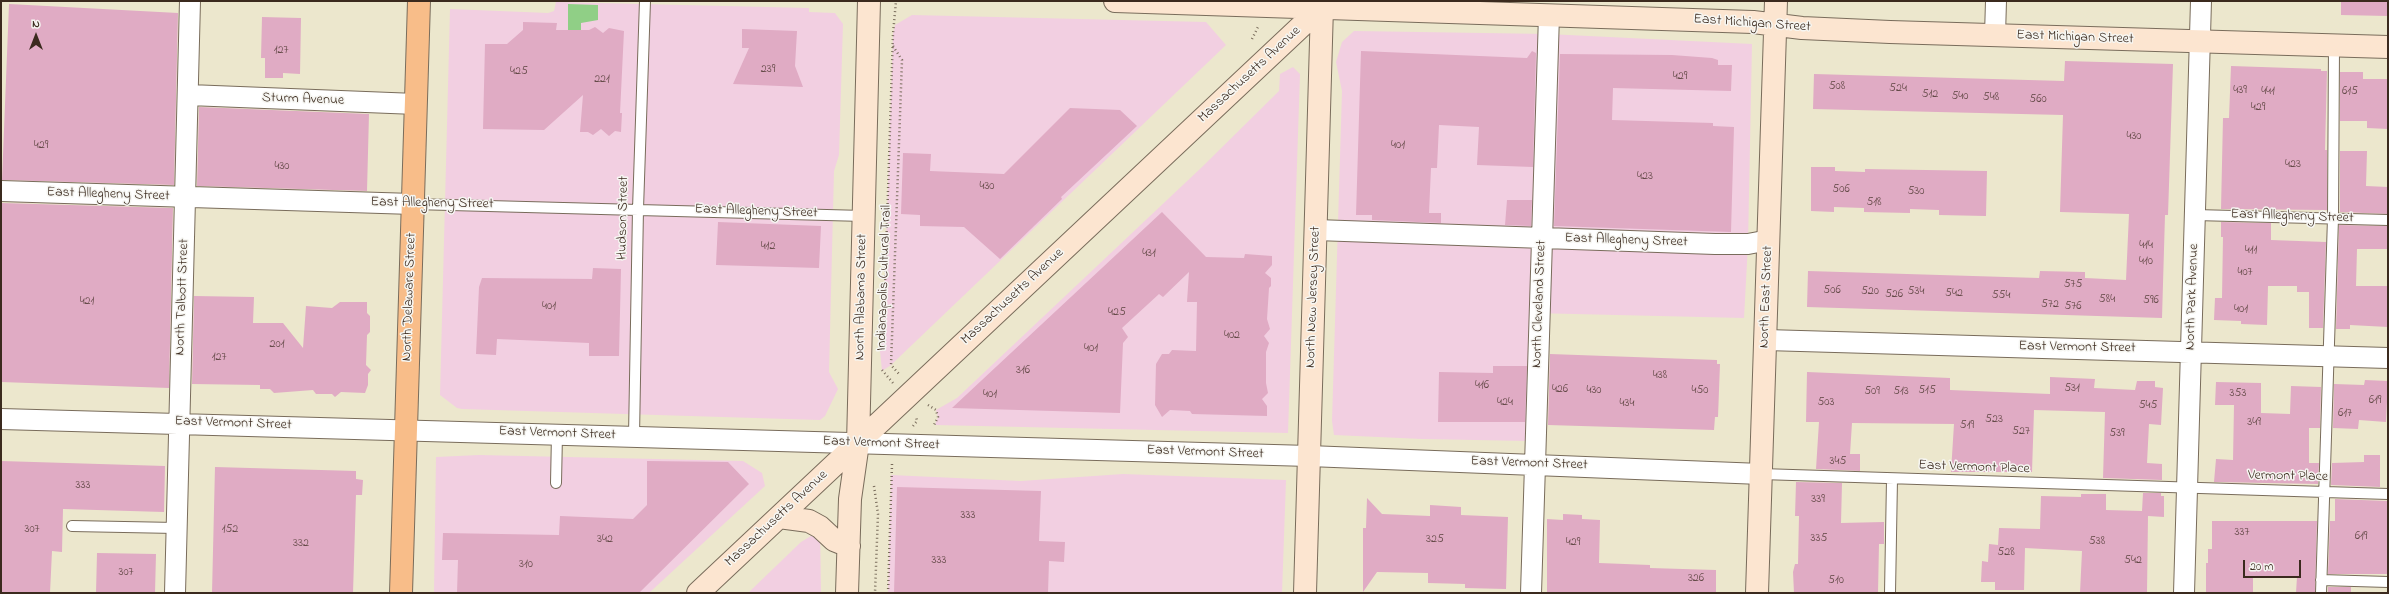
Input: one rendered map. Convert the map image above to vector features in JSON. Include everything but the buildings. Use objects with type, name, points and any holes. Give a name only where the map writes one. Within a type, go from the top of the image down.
[{"type":"main road","name":"North Delaware Street","points":[[401,593],[419,1]]},
{"type":"main road","name":"North Alabama Street","points":[[847,593],[850,499],[858,443],[869,1]]},
{"type":"main road","name":"East Michigan Street","points":[[1115,1],[1324,3],[1419,6],[1548,15],[1775,24],[1890,32],[2200,43],[2388,47]]},
{"type":"main road","name":"North East Street","points":[[1757,593],[1776,1]]},
{"type":"main road","name":"North New Jersey Street","points":[[1305,593],[1324,3]]},
{"type":"main road","name":"Massachusetts Avenue","points":[[698,593],[1324,3]]},
{"type":"main road","points":[[779,517],[809,521],[820,527],[834,540],[849,546]]},
{"type":"street","name":"North Talbott Street","points":[[175,593],[190,96],[190,1]]},
{"type":"street","points":[[1995,35],[1996,1]]},
{"type":"street","name":"North Park Avenue","points":[[2184,593],[2201,1]]},
{"type":"street","name":"North Cleveland Street","points":[[1532,593],[1548,15]]},
{"type":"street","name":"Sturm Avenue","points":[[190,96],[416,104]]},
{"type":"street","name":"East Allegheny Street","points":[[1,191],[413,204]]},
{"type":"street","name":"East Allegheny Street","points":[[1316,230],[1715,244],[1748,244],[1768,240]]},
{"type":"street","name":"East Vermont Street","points":[[1766,340],[2191,351],[2388,358]]},
{"type":"street","name":"East Vermont Street","points":[[1,419],[406,429],[1309,456],[1761,474]]},
{"type":"lane","name":"Hudson Street","points":[[634,436],[638,209],[645,1]]},
{"type":"lane","points":[[2321,593],[2333,218],[2334,46]]},
{"type":"lane","name":"East Allegheny Street","points":[[413,204],[864,216]]},
{"type":"lane","name":"East Allegheny Street","points":[[2195,215],[2388,220]]},
{"type":"lane","points":[[556,483],[557,434]]},
{"type":"lane","name":"East Vermont Place","points":[[1761,474],[2187,489]]},
{"type":"lane","points":[[1890,593],[1892,479]]},
{"type":"lane","name":"Vermont Place","points":[[2187,489],[2388,494]]},
{"type":"lane","points":[[72,526],[176,528]]},
{"type":"lane","points":[[2321,580],[2388,582]]},
{"type":"path","name":"Indianapolis Cultural Trail","points":[[884,318],[893,46],[896,1]]},
{"type":"path","points":[[1252,39],[1262,20]]},
{"type":"path","name":"Indianapolis Cultural Trail","points":[[893,46],[902,60],[891,365],[910,394]]},
{"type":"path","name":"Indianapolis Cultural Trail","points":[[880,365],[882,371],[910,394],[936,410],[938,417],[936,424],[926,427],[910,444],[901,459],[891,465],[888,593]]},
{"type":"path","points":[[874,485],[878,514],[875,593]]},
{"type":"shaded area","points":[[556,2],[809,8],[809,12],[835,13],[843,24],[839,155],[834,171],[829,372],[838,389],[825,416],[820,420],[462,409],[457,408],[440,395],[450,9],[548,13],[554,11]]},
{"type":"shaded area","points":[[912,15],[1206,22],[1226,45],[891,365],[882,371],[880,351],[883,334],[893,34],[895,25]]},
{"type":"shaded area","points":[[1354,31],[1548,34],[1752,44],[1748,244],[1744,318],[1532,313],[1528,441],[1422,439],[1334,435],[1332,421],[1342,91],[1336,62],[1342,42]]},
{"type":"shaded area","points":[[1293,67],[1300,74],[1288,433],[935,425],[938,417],[936,410],[957,398],[1202,167],[1279,91],[1280,74]]},
{"type":"shaded area","points":[[479,455],[743,461],[762,473],[765,486],[649,593],[434,593],[436,457]]},
{"type":"shaded area","points":[[1123,474],[1286,480],[1282,593],[888,593],[891,475],[1021,481]]},
{"type":"shaded area","points":[[820,527],[821,593],[748,593],[801,542],[816,533]]},
{"type":"green space","points":[[568,4],[598,5],[598,20],[581,23],[581,31],[568,31]]}]
